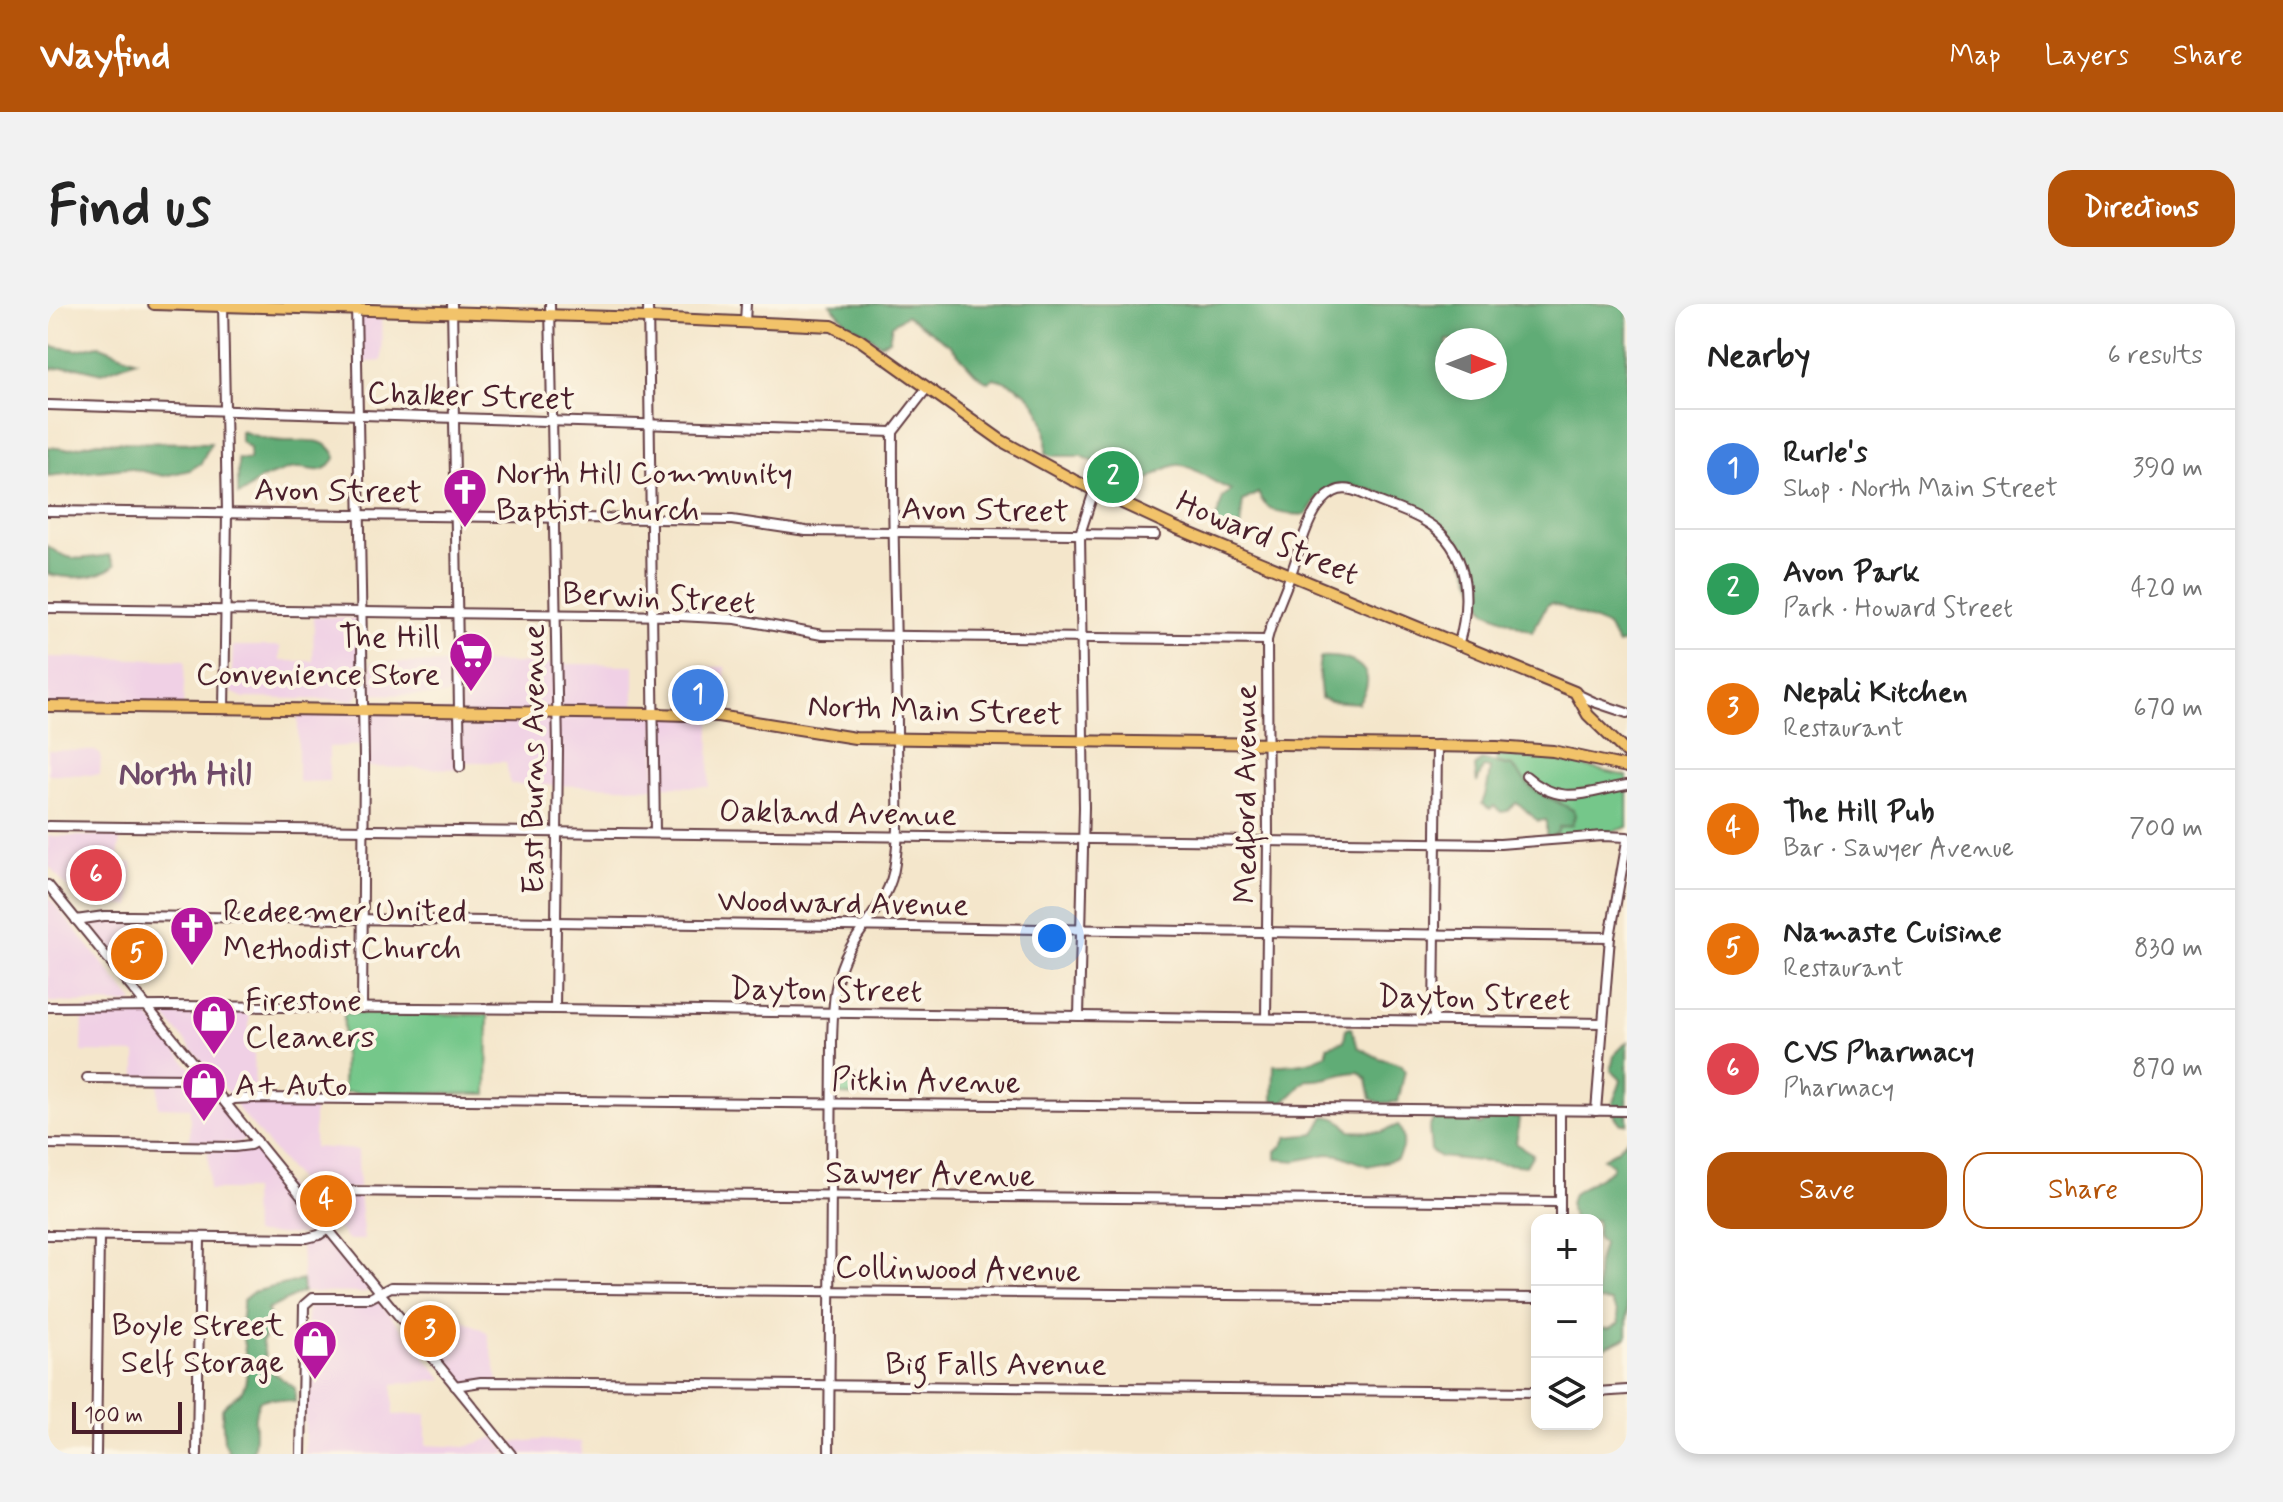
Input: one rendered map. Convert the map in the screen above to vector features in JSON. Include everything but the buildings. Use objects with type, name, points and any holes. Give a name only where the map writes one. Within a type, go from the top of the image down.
[{"type":"main road","name":"Howard Street","points":[[154,304],[550,310],[649,318],[826,325],[843,330],[1002,441],[1094,491],[1458,646],[1575,692]]},
{"type":"main road","points":[[1575,692],[1588,715],[1627,753]]},
{"type":"main road","name":"North Main Street","points":[[48,706],[718,716],[838,736],[1437,745],[1553,751],[1627,767]]},
{"type":"street","points":[[223,304],[227,513],[224,709]]},
{"type":"street","points":[[648,304],[655,832]]},
{"type":"street","points":[[745,322],[746,304]]},
{"type":"street","points":[[356,307],[363,711],[362,1008]]},
{"type":"street","points":[[452,308],[460,767]]},
{"type":"street","name":"East Burns Avenue","points":[[550,310],[557,713],[555,1009]]},
{"type":"street","points":[[829,1454],[833,1014],[841,965],[849,948],[879,908],[896,862],[893,432],[927,388]]},
{"type":"street","name":"Chalker Street","points":[[48,405],[893,432]]},
{"type":"street","name":"Medford Avenue","points":[[1266,1018],[1267,640],[1273,614],[1316,512],[1332,493],[1343,489],[1355,491],[1435,528],[1458,559],[1464,576],[1466,611],[1458,646]]},
{"type":"street","points":[[1079,1016],[1083,839],[1080,534],[1094,491]]},
{"type":"street","name":"Avon Street","points":[[48,511],[651,518],[732,520],[806,531],[1155,535]]},
{"type":"street","name":"Berwin Street","points":[[48,608],[653,616],[736,619],[811,634],[1267,640]]},
{"type":"street","name":"Howard Street","points":[[1575,692],[1627,713]]},
{"type":"street","points":[[1434,1021],[1437,745]]},
{"type":"street","points":[[1526,776],[1547,792],[1558,795],[1627,785]]},
{"type":"street","name":"Oakland Avenue","points":[[48,826],[1523,844],[1603,836],[1627,839]]},
{"type":"street","points":[[1596,1111],[1610,937],[1627,839]]},
{"type":"street","points":[[48,885],[511,1454]]},
{"type":"street","name":"Woodward Avenue","points":[[76,920],[104,916],[1610,937]]},
{"type":"street","name":"Dayton Street","points":[[48,1007],[555,1009],[1603,1023]]},
{"type":"street","points":[[87,1078],[191,1079],[202,1075]]},
{"type":"street","name":"Pitkin Avenue","points":[[226,1103],[234,1099],[252,1098],[1627,1111]]},
{"type":"street","points":[[1560,1111],[1560,1214]]},
{"type":"street","points":[[48,1144],[234,1147],[257,1141]]},
{"type":"street","name":"Sawyer Avenue","points":[[302,1196],[325,1191],[1559,1202]]},
{"type":"street","points":[[48,1235],[307,1238],[329,1228]]},
{"type":"street","points":[[96,1454],[99,1236]]},
{"type":"street","points":[[197,1454],[200,1237]]},
{"type":"street","name":"Collinwood Avenue","points":[[301,1454],[304,1305],[312,1298],[364,1299],[390,1288],[1531,1298]]},
{"type":"street","name":"Big Falls Avenue","points":[[455,1386],[481,1382],[1531,1392]]},
{"type":"street","points":[[1603,1392],[1626,1393]]},
{"type":"shaded area","points":[[309,304],[356,304],[381,311],[382,361],[357,363],[356,310]]},
{"type":"shaded area","points":[[314,616],[359,619],[360,693],[354,700],[244,698],[231,692],[233,646],[280,646],[280,661],[313,661]]},
{"type":"shaded area","points":[[48,657],[185,660],[183,708],[48,706]]},
{"type":"shaded area","points":[[371,662],[452,664],[452,693],[443,696],[374,694],[371,691]]},
{"type":"shaded area","points":[[459,662],[634,665],[634,713],[655,714],[655,788],[510,784],[506,762],[464,762],[463,769],[364,767],[363,745],[329,747],[329,781],[298,782],[298,710],[460,711]]},
{"type":"shaded area","points":[[693,667],[725,667],[725,717],[693,715]]},
{"type":"shaded area","points":[[656,715],[710,718],[709,787],[657,786]]},
{"type":"shaded area","points":[[48,750],[95,751],[101,755],[100,775],[48,774]]},
{"type":"shaded area","points":[[48,836],[120,836],[118,862],[132,863],[131,906],[82,905],[48,865]]},
{"type":"shaded area","points":[[48,896],[134,1002],[48,1002]]},
{"type":"shaded area","points":[[152,919],[151,961],[120,962],[92,925],[93,920]]},
{"type":"shaded area","points":[[83,1010],[144,1011],[195,1074],[189,1077],[136,1076],[136,1053],[82,1052]]},
{"type":"shaded area","points":[[164,1010],[249,1010],[249,1053],[254,1054],[255,1094],[228,1093],[167,1019]]},
{"type":"shaded area","points":[[158,1081],[201,1081],[246,1139],[239,1143],[190,1141],[190,1108],[158,1107]]},
{"type":"shaded area","points":[[244,1101],[314,1103],[314,1147],[358,1150],[359,1189],[304,1187],[239,1110],[236,1104]]},
{"type":"shaded area","points":[[256,1149],[317,1224],[310,1235],[253,1234],[252,1190],[209,1190],[208,1151]]},
{"type":"shaded area","points":[[319,1193],[359,1194],[364,1240],[347,1240],[316,1199]]},
{"type":"shaded area","points":[[332,1239],[370,1290],[363,1293],[303,1292],[301,1240]]},
{"type":"shaded area","points":[[314,1302],[379,1302],[444,1380],[393,1384],[393,1415],[426,1414],[426,1445],[465,1447],[495,1437],[508,1454],[304,1454],[307,1305]]},
{"type":"shaded area","points":[[453,1310],[459,1318],[487,1332],[498,1381],[457,1384],[405,1319]]},
{"type":"shaded area","points":[[510,1442],[581,1442],[582,1454],[520,1454]]},
{"type":"green space","points":[[830,304],[1627,304],[1626,642],[1618,645],[1607,626],[1552,603],[1547,605],[1532,632],[1486,611],[1458,550],[1443,531],[1416,510],[1369,490],[1336,485],[1318,496],[1306,515],[1272,509],[1266,506],[1258,493],[1243,501],[1239,537],[1233,541],[1216,533],[1213,528],[1223,497],[1231,490],[1186,466],[1169,467],[1141,485],[1082,456],[1052,456],[1046,453],[1045,426],[1041,415],[1036,405],[1019,388],[994,378],[988,382],[975,373],[950,345],[906,315],[892,325],[889,340],[880,344],[848,324]]},
{"type":"green space","points":[[98,345],[136,360],[102,373],[77,367],[48,369],[48,346],[77,350]]},
{"type":"green space","points":[[241,431],[274,440],[321,443],[327,445],[336,457],[325,469],[288,470],[259,480],[238,495],[238,459],[249,460],[250,448],[241,441]]},
{"type":"green space","points":[[98,442],[211,443],[201,463],[190,470],[164,476],[128,468],[48,476],[48,447],[67,449]]},
{"type":"green space","points":[[48,546],[70,557],[109,555],[115,565],[83,577],[48,574]]},
{"type":"green space","points":[[1321,657],[1343,659],[1360,666],[1367,681],[1358,703],[1321,698]]},
{"type":"green space","points":[[1496,755],[1554,760],[1627,776],[1627,827],[1553,837],[1559,827],[1567,826],[1561,803],[1532,789],[1512,766],[1497,762]]},
{"type":"green space","points":[[1481,760],[1512,766],[1532,789],[1573,810],[1572,825],[1559,827],[1557,833],[1549,837],[1546,835],[1546,820],[1538,821],[1519,804],[1501,812],[1494,806],[1490,809],[1482,804],[1490,768],[1483,767],[1477,783],[1475,767]]},
{"type":"green space","points":[[344,1013],[488,1015],[487,1094],[343,1092]]},
{"type":"green space","points":[[1346,1028],[1351,1028],[1358,1047],[1402,1065],[1405,1071],[1398,1102],[1381,1103],[1371,1099],[1367,1079],[1359,1072],[1307,1080],[1281,1103],[1273,1100],[1274,1065],[1301,1063],[1327,1054],[1327,1046],[1344,1041]]},
{"type":"green space","points":[[1627,1042],[1627,1124],[1621,1124],[1612,1107],[1621,1080],[1611,1070],[1614,1055]]},
{"type":"green space","points":[[840,1077],[849,1078],[845,1086],[852,1085],[853,1077],[863,1077],[862,1096],[840,1095]]},
{"type":"green space","points":[[1325,1116],[1339,1120],[1350,1131],[1382,1132],[1398,1125],[1403,1142],[1397,1159],[1368,1166],[1340,1155],[1327,1154],[1296,1161],[1276,1159],[1276,1151],[1287,1137],[1315,1134]]},
{"type":"green space","points":[[1435,1116],[1471,1117],[1479,1125],[1495,1116],[1519,1118],[1516,1144],[1533,1154],[1526,1166],[1440,1157],[1431,1151],[1429,1128]]},
{"type":"green space","points":[[1627,1139],[1627,1337],[1603,1348],[1603,1328],[1609,1329],[1619,1323],[1611,1302],[1603,1301],[1603,1214],[1572,1214],[1570,1203],[1573,1194],[1611,1170],[1613,1166],[1603,1158],[1617,1150]]},
{"type":"green space","points":[[302,1280],[303,1292],[267,1310],[271,1317],[262,1343],[268,1369],[295,1388],[295,1402],[269,1398],[259,1401],[252,1454],[227,1454],[222,1409],[241,1392],[246,1377],[241,1327],[243,1300],[253,1292]]},
{"type":"place","name":"Avon Park","points":[[1113,477]]},
{"type":"place","name":"North Hill Community Baptist Church","points":[[465,529]]},
{"type":"place","name":"The Hill Convenience Store","points":[[471,693]]},
{"type":"place","name":"Rurle's","points":[[698,695]]},
{"type":"place","name":"CVS Pharmacy","points":[[96,875]]},
{"type":"place","name":"Namaste Cuisine","points":[[137,954]]},
{"type":"place","name":"Redeemer United Methodist Church","points":[[192,967]]},
{"type":"place","name":"Firestone Cleaners","points":[[214,1056]]},
{"type":"place","name":"A+ Auto","points":[[204,1123]]},
{"type":"place","name":"The Hill Pub","points":[[326,1201]]},
{"type":"place","name":"Nepali Kitchen","points":[[430,1331]]},
{"type":"place","name":"Boyle Street Self Storage","points":[[315,1381]]},
{"type":"district","name":"North Hill","points":[[185,772]]}]
